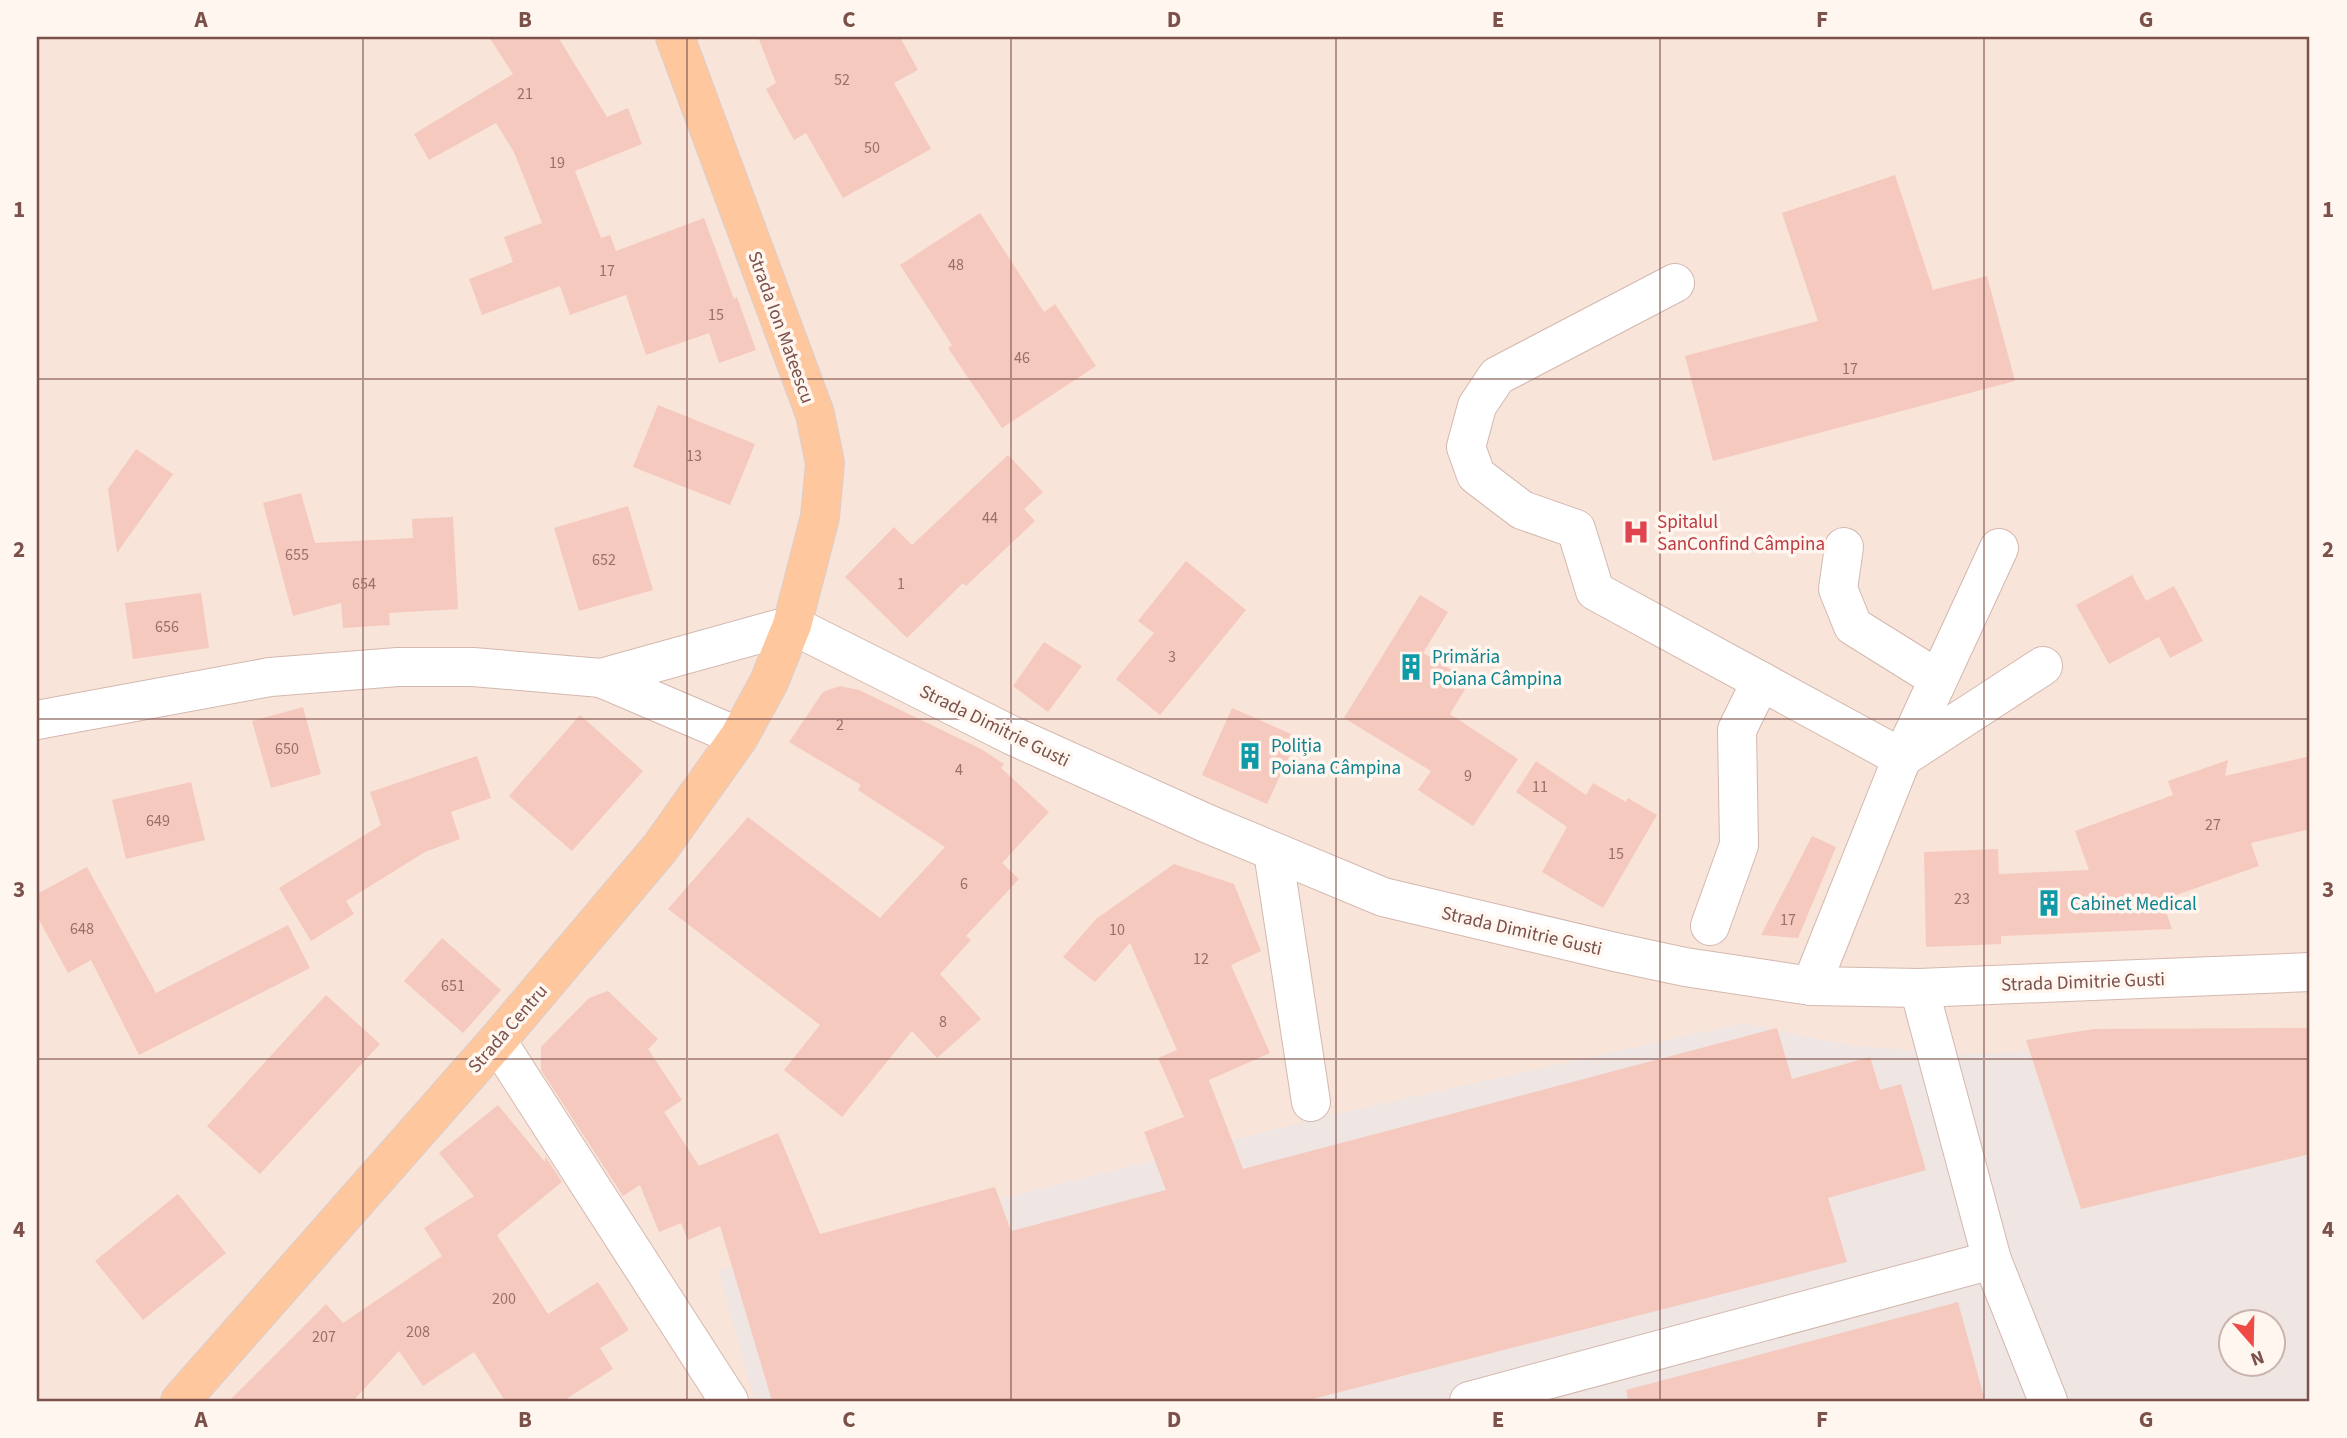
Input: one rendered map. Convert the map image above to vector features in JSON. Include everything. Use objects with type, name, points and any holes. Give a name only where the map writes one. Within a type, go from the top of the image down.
[{"type":"main road","name":"Strada Ion Mateescu","points":[[675,37],[815,414],[825,463],[820,517],[792,625]]},
{"type":"main road","name":"Strada Centru","points":[[180,1401],[497,1041],[660,848],[739,737],[769,682],[792,625]]},
{"type":"street","points":[[1675,283],[1497,376],[1477,406],[1466,447],[1476,475],[1522,510],[1576,530],[1595,591],[1902,758]]},
{"type":"street","points":[[1844,547],[1838,589],[1853,626],[1938,679]]},
{"type":"street","points":[[1811,986],[1902,758],[1998,548]]},
{"type":"street","points":[[601,678],[792,625]]},
{"type":"street","name":"Strada Dimitrie Gusti","points":[[792,625],[1013,736],[1273,852],[1395,900],[1685,967],[1811,986],[1919,988],[2310,972]]},
{"type":"street","points":[[37,720],[270,677],[398,667],[473,667],[601,678],[739,737]]},
{"type":"street","points":[[1902,758],[2043,667]]},
{"type":"street","points":[[1710,926],[1739,845],[1737,730],[1761,681]]},
{"type":"street","points":[[1273,852],[1311,1102]]},
{"type":"street","points":[[1919,988],[1992,1260],[2048,1401]]},
{"type":"street","points":[[497,1041],[729,1401]]},
{"type":"street","points":[[1469,1401],[1992,1260]]},
{"type":"shaded area","points":[[37,37],[2310,37],[2310,1401],[37,1401]]},
{"type":"shaded area","points":[[1743,1023],[1852,1046],[1975,1054],[2310,1035],[2310,1401],[755,1401],[718,1270],[1327,1116]]},
{"type":"building","points":[[489,37],[558,37],[607,117],[628,108],[642,144],[575,171],[601,238],[610,235],[616,251],[704,218],[756,350],[719,363],[709,333],[646,355],[626,295],[570,315],[560,286],[482,315],[469,279],[513,262],[504,237],[542,223],[514,152],[496,123],[429,160],[414,134],[513,74]]},
{"type":"building","points":[[758,37],[900,37],[918,70],[894,83],[931,149],[843,198],[806,133],[794,140],[766,89],[776,83]]},
{"type":"building","name":"Spitalul SanConfind Câmpina","points":[[1895,175],[1933,290],[1987,276],[2015,381],[1713,461],[1685,356],[1818,321],[1782,213]]},
{"type":"building","points":[[980,213],[1044,312],[1055,304],[1096,366],[1002,428],[948,348],[952,345],[900,265]]},
{"type":"building","points":[[658,405],[755,444],[730,505],[633,467]]},
{"type":"building","points":[[136,449],[173,474],[117,553],[108,489]]},
{"type":"building","points":[[1008,455],[1043,492],[1024,509],[1035,521],[966,586],[963,583],[907,638],[845,577],[894,527],[912,545]]},
{"type":"building","points":[[301,493],[315,543],[413,538],[412,519],[453,517],[458,609],[389,613],[390,625],[343,628],[341,603],[293,616],[263,503]]},
{"type":"building","points":[[628,506],[653,590],[579,611],[554,528]]},
{"type":"building","points":[[1186,561],[1246,610],[1160,715],[1116,679],[1154,633],[1138,621]]},
{"type":"building","points":[[2132,575],[2146,601],[2174,586],[2203,641],[2170,658],[2159,637],[2109,664],[2076,605]]},
{"type":"building","points":[[201,593],[209,648],[133,659],[125,603]]},
{"type":"building","points":[[1420,595],[1448,612],[1423,653],[1470,681],[1450,714],[1518,759],[1473,826],[1418,790],[1431,771],[1344,718]]},
{"type":"building","points":[[1044,642],[1082,666],[1048,712],[1013,686]]},
{"type":"building","points":[[840,686],[859,690],[981,749],[1004,764],[1001,768],[1049,812],[1002,863],[1019,879],[966,936],[971,940],[940,974],[981,1019],[937,1058],[912,1031],[842,1117],[784,1070],[820,1025],[668,909],[748,817],[880,918],[945,847],[858,790],[861,785],[789,742],[823,692]]},
{"type":"building","points":[[303,707],[321,774],[271,788],[252,721]]},
{"type":"building","name":"Poliția Poiana Câmpina","points":[[1232,708],[1298,737],[1267,804],[1202,775]]},
{"type":"building","points":[[580,715],[643,771],[572,851],[509,796]]},
{"type":"building","points":[[477,756],[491,798],[451,812],[460,839],[425,852],[346,901],[354,914],[311,941],[279,888],[381,825],[370,792]]},
{"type":"building","points":[[2310,756],[2310,829],[2251,843],[2259,866],[2162,900],[2172,929],[2001,936],[2001,944],[1926,947],[1924,852],[1998,849],[1999,874],[2089,870],[2075,831],[2173,795],[2168,781],[2228,760],[2225,776]]},
{"type":"building","points":[[1536,761],[1586,795],[1593,783],[1626,802],[1628,798],[1657,815],[1603,908],[1542,872],[1567,827],[1516,792]]},
{"type":"building","points":[[191,782],[205,840],[126,859],[112,800]]},
{"type":"building","points":[[1812,836],[1836,847],[1798,938],[1761,935]]},
{"type":"building","points":[[1174,864],[1234,884],[1261,951],[1231,965],[1270,1053],[1209,1080],[1243,1169],[1777,1028],[1792,1079],[1870,1057],[1880,1090],[1901,1084],[1926,1170],[1828,1198],[1847,1262],[1305,1401],[772,1401],[720,1226],[688,1240],[681,1223],[659,1232],[640,1185],[623,1196],[541,1070],[541,1047],[589,998],[608,991],[658,1039],[648,1049],[682,1100],[664,1112],[699,1166],[778,1133],[820,1234],[995,1187],[1011,1231],[1166,1190],[1144,1132],[1184,1117],[1158,1058],[1177,1050],[1130,943],[1095,982],[1063,957],[1096,919]]},
{"type":"building","points":[[87,867],[156,993],[288,925],[310,968],[139,1055],[91,960],[68,973],[37,916],[37,894]]},
{"type":"building","points":[[442,938],[501,990],[463,1033],[404,981]]},
{"type":"building","points":[[326,995],[380,1044],[260,1174],[207,1126]]},
{"type":"building","points":[[2310,1028],[2310,1154],[2081,1209],[2026,1040],[2094,1029]]},
{"type":"building","points":[[498,1105],[545,1162],[545,1156],[562,1182],[497,1235],[548,1314],[598,1282],[629,1330],[600,1348],[613,1369],[563,1401],[505,1401],[474,1352],[423,1386],[399,1351],[353,1401],[229,1401],[326,1304],[343,1323],[442,1256],[424,1228],[474,1196],[439,1153]]},
{"type":"building","points":[[178,1194],[226,1253],[143,1320],[95,1261]]},
{"type":"building","points":[[1958,1302],[1985,1401],[1628,1401],[1626,1390]]},
{"type":"place","name":"Spitalul SanConfind Câmpina","points":[[1636,532]]},
{"type":"place","name":"Primăria Poiana Câmpina","points":[[1411,667]]},
{"type":"place","name":"Poliția Poiana Câmpina","points":[[1250,756]]},
{"type":"place","name":"Cabinet Medical","points":[[2049,903]]}]
